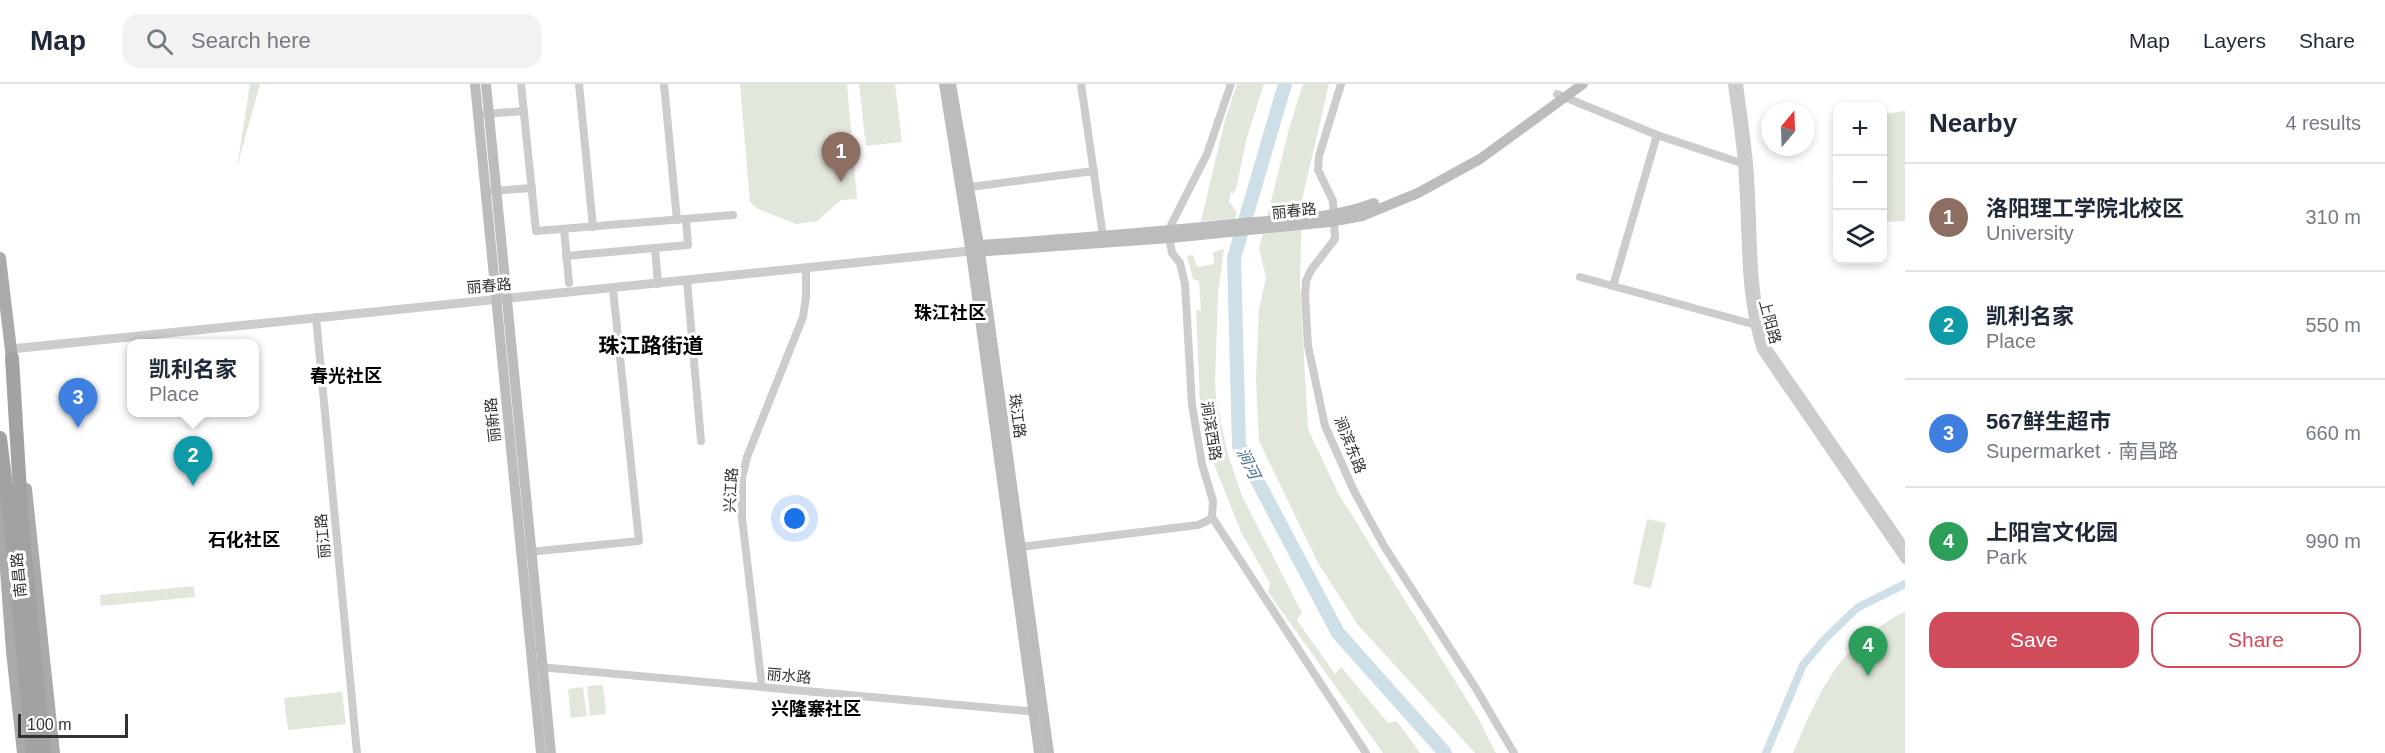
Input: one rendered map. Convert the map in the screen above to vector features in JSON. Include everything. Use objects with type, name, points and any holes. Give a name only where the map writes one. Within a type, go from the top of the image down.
[{"type":"highway","name":"南昌路","points":[[6,351],[33,753]]},
{"type":"highway","name":"南昌路","points":[[0,438],[17,526],[44,753]]},
{"type":"main road","name":"丽新路","points":[[475,84],[484,114]]},
{"type":"main road","name":"丽新路","points":[[486,84],[484,114],[537,667],[540,753]]},
{"type":"main road","name":"珠江路","points":[[944,84],[976,250],[1020,546],[1038,712],[1039,753]]},
{"type":"main road","name":"珠江路","points":[[951,84],[970,188],[976,250],[1038,712],[1049,753]]},
{"type":"main road","name":"丽春路","points":[[1561,95],[1571,84]]},
{"type":"main road","name":"丽春路","points":[[976,250],[1169,234],[1332,217],[1417,185],[1479,151],[1561,95],[1583,84]]},
{"type":"main road","name":"丽春路","points":[[976,250],[1103,236],[1169,234]]},
{"type":"main road","name":"南昌路","points":[[0,258],[6,351],[54,753]]},
{"type":"main road","name":"南昌路","points":[[0,490],[12,651],[23,753]]},
{"type":"main road","name":"丽新路","points":[[537,667],[551,753]]},
{"type":"street","points":[[521,84],[536,231],[733,215]]},
{"type":"street","points":[[579,84],[593,226]]},
{"type":"street","points":[[566,256],[688,245],[682,219],[664,84]]},
{"type":"street","points":[[1081,84],[1103,236]]},
{"type":"street","points":[[1169,234],[1207,154],[1231,84]]},
{"type":"street","points":[[1332,217],[1333,201],[1318,170],[1319,156],[1341,84]]},
{"type":"street","name":"上阳路","points":[[1732,84],[1745,165]]},
{"type":"street","name":"上阳路","points":[[1739,84],[1753,278],[1761,350],[1905,560]]},
{"type":"street","points":[[1561,95],[1657,135],[1745,165]]},
{"type":"street","points":[[484,114],[524,111]]},
{"type":"street","points":[[1613,286],[1657,135]]},
{"type":"street","points":[[970,188],[1094,171]]},
{"type":"street","points":[[491,191],[532,188]]},
{"type":"street","name":"涧滨东路","points":[[1332,217],[1335,239],[1311,270],[1306,280],[1305,295],[1308,346],[1325,426],[1354,491],[1384,546],[1475,687],[1514,753]]},
{"type":"street","points":[[564,229],[569,284]]},
{"type":"street","name":"涧滨西路","points":[[1169,234],[1172,253],[1183,271],[1185,284],[1192,405],[1202,464],[1213,501],[1212,517],[1366,753]]},
{"type":"street","points":[[655,248],[658,284]]},
{"type":"street","name":"丽春路","points":[[6,351],[976,250]]},
{"type":"street","name":"兴江路","points":[[762,687],[742,518],[742,478],[747,457],[803,317],[807,297],[806,269]]},
{"type":"street","points":[[1580,277],[1757,326]]},
{"type":"street","points":[[687,281],[701,441]]},
{"type":"street","points":[[526,552],[639,541],[613,289]]},
{"type":"street","name":"丽江路","points":[[316,317],[357,753]]},
{"type":"street","name":"上阳路","points":[[1757,326],[1767,347],[1905,547]]},
{"type":"street","points":[[1020,546],[1198,525],[1212,517]]},
{"type":"street","name":"丽水路","points":[[537,667],[1038,712]]},
{"type":"shaded area","points":[[250,84],[260,84],[237,167]]},
{"type":"shaded area","points":[[740,84],[847,84],[857,199],[841,200],[817,221],[796,224],[758,209],[750,202]]},
{"type":"shaded area","points":[[859,84],[895,84],[902,142],[866,146]]},
{"type":"shaded area","points":[[1237,84],[1264,84],[1247,137],[1236,189],[1233,194],[1231,191],[1229,202],[1237,212],[1235,219],[1201,221],[1225,120]]},
{"type":"shaded area","points":[[1303,84],[1329,84],[1302,200],[1300,285],[1308,429],[1338,493],[1477,716],[1496,753],[1475,753],[1358,625],[1318,563],[1259,441],[1256,378],[1259,310],[1266,277],[1259,249],[1289,129]]},
{"type":"shaded area","points":[[1905,111],[1905,221],[1887,222],[1887,113]]},
{"type":"shaded area","points":[[1224,249],[1218,294],[1216,399],[1228,455],[1242,496],[1302,613],[1297,620],[1335,674],[1341,667],[1388,723],[1397,721],[1420,753],[1383,753],[1268,592],[1270,583],[1241,532],[1214,464],[1200,405],[1196,310],[1201,310],[1199,281],[1193,279],[1187,256],[1193,255],[1197,267],[1214,264],[1213,252]]},
{"type":"shaded area","points":[[1647,519],[1666,523],[1651,588],[1633,584]]},
{"type":"shaded area","points":[[194,586],[195,597],[101,606],[100,595]]},
{"type":"shaded area","points":[[1905,612],[1905,753],[1793,753],[1817,699],[1838,666],[1864,638]]},
{"type":"shaded area","points":[[603,685],[606,714],[590,716],[587,686]]},
{"type":"shaded area","points":[[583,687],[587,716],[571,718],[568,689]]},
{"type":"shaded area","points":[[342,692],[346,724],[288,730],[284,698]]},
{"type":"waterway","name":"涧河","points":[[1285,84],[1234,258],[1239,446],[1338,633],[1445,753]]},
{"type":"waterway","points":[[1766,753],[1803,665],[1824,640],[1857,608],[1905,584]]},
{"type":"place","name":"洛阳理工学院北校区","points":[[841,182]]},
{"type":"place","name":"567鲜生超市","points":[[78,428]]},
{"type":"place","name":"凯利名家","points":[[193,486]]},
{"type":"place","name":"上阳宫文化园","points":[[1868,676]]},
{"type":"district","name":"珠江社区","points":[[950,313]]},
{"type":"district","name":"珠江路街道","points":[[651,346]]},
{"type":"district","name":"春光社区","points":[[346,376]]},
{"type":"district","name":"石化社区","points":[[244,540]]},
{"type":"district","name":"兴隆寨社区","points":[[816,709]]}]
